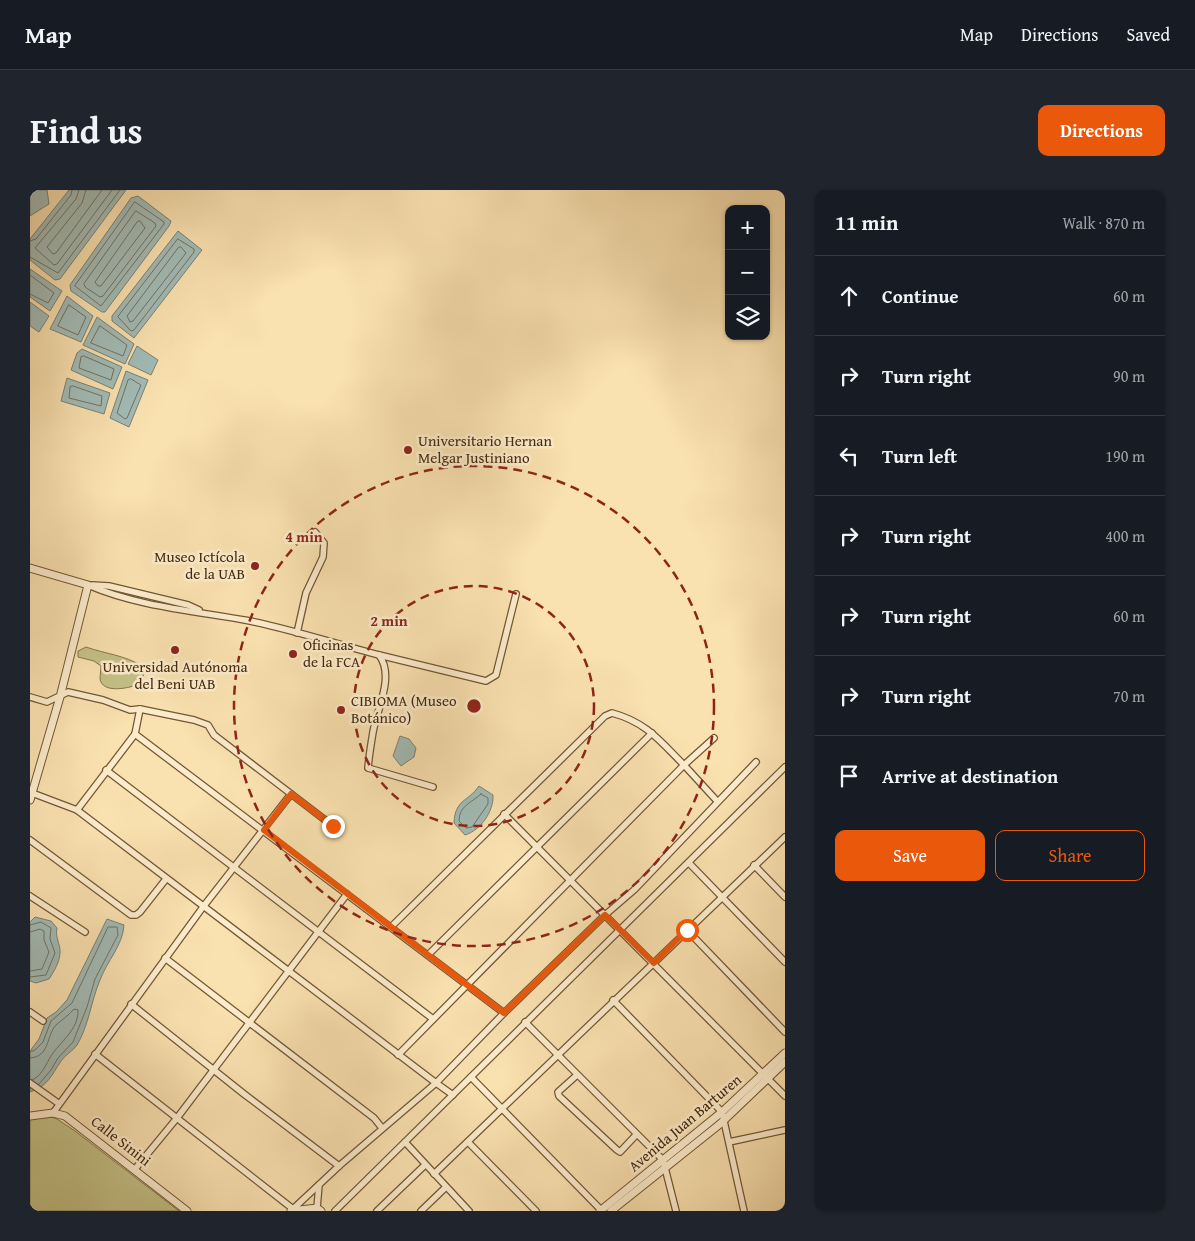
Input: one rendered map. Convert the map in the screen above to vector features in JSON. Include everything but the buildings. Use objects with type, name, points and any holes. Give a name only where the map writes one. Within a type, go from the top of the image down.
[{"type":"street","points":[[297,633],[306,593],[324,557],[324,543],[315,532]]},
{"type":"street","points":[[30,568],[88,585],[117,588],[188,605],[204,612],[297,633],[486,681],[496,675],[516,594]]},
{"type":"street","points":[[88,585],[60,697],[34,774],[31,796],[77,810],[203,908],[398,1055],[453,1094]]},
{"type":"street","points":[[379,655],[385,663],[385,682],[373,731],[368,768],[433,787]]},
{"type":"street","points":[[30,697],[47,702],[68,692],[103,700],[130,710],[140,709],[194,720],[208,725],[214,735],[333,826]]},
{"type":"street","points":[[77,810],[135,734],[140,709]]},
{"type":"street","points":[[391,927],[605,716],[612,713],[632,718],[652,733],[717,801]]},
{"type":"street","points":[[428,955],[652,733]]},
{"type":"street","points":[[135,734],[504,1013]]},
{"type":"street","points":[[398,1055],[570,879],[714,738]]},
{"type":"street","points":[[292,1210],[382,1128],[436,1083],[504,1013],[605,915],[634,890],[756,762]]},
{"type":"street","points":[[335,1211],[785,767]]},
{"type":"street","points":[[106,770],[319,930],[433,1019]]},
{"type":"street","points":[[30,1116],[53,1113],[131,1004],[291,794]]},
{"type":"street","points":[[504,814],[621,929],[785,1096]]},
{"type":"street","points":[[434,1174],[613,1000],[785,837]]},
{"type":"street","points":[[30,840],[131,915],[136,915],[140,912],[166,879]]},
{"type":"street","points":[[688,863],[785,962]]},
{"type":"street","points":[[754,865],[785,897]]},
{"type":"street","points":[[135,1169],[177,1118],[347,894]]},
{"type":"street","points":[[30,896],[85,932]]},
{"type":"street","points":[[687,930],[785,1032]]},
{"type":"street","points":[[166,958],[374,1118],[382,1128]]},
{"type":"street","points":[[613,1000],[722,1112],[744,1211]]},
{"type":"street","points":[[131,1004],[339,1166]]},
{"type":"street","points":[[30,1012],[43,1021]]},
{"type":"street","points":[[525,1022],[663,1160],[676,1211]]},
{"type":"street","name":"Avenida Juan Barturen","points":[[611,1211],[724,1120],[785,1053]]},
{"type":"street","points":[[95,1054],[292,1210],[319,1210],[318,1185]]},
{"type":"street","name":"Avenida Juan Barturen","points":[[601,1211],[785,1062]]},
{"type":"street","points":[[576,1075],[558,1092],[560,1096],[620,1152],[636,1135]]},
{"type":"street","points":[[471,1076],[601,1211]]},
{"type":"street","points":[[30,1083],[58,1104]]},
{"type":"street","name":"Calle Sinini","points":[[53,1113],[70,1119],[187,1211]]},
{"type":"street","points":[[729,1142],[785,1130]]},
{"type":"street","points":[[405,1142],[469,1211]]},
{"type":"street","points":[[468,1142],[536,1211]]},
{"type":"street","points":[[377,1211],[425,1165]]},
{"type":"street","points":[[421,1211],[446,1187]]},
{"type":"shaded area","points":[[86,647],[122,657],[142,666],[144,673],[141,683],[118,689],[106,687],[100,678],[101,666],[94,661],[78,657],[78,651]]},
{"type":"shaded area","points":[[49,1116],[75,1131],[179,1211],[30,1211],[30,1118]]},
{"type":"water","points":[[30,190],[47,190],[49,204],[30,216]]},
{"type":"water","points":[[69,190],[126,190],[60,279],[55,280],[30,260],[30,239]]},
{"type":"water","points":[[138,196],[171,221],[105,312],[102,312],[71,291],[70,285],[131,198]]},
{"type":"water","points":[[178,231],[202,250],[134,338],[112,321],[112,316]]},
{"type":"water","points":[[30,269],[62,291],[50,311],[30,297]]},
{"type":"water","points":[[67,296],[93,316],[81,342],[50,329]]},
{"type":"water","points":[[30,302],[49,316],[39,332],[30,326]]},
{"type":"water","points":[[97,317],[134,344],[125,364],[83,345]]},
{"type":"water","points":[[137,346],[158,360],[151,375],[128,364]]},
{"type":"water","points":[[82,349],[122,367],[113,389],[71,370],[77,353]]},
{"type":"water","points":[[126,371],[148,380],[129,427],[110,418]]},
{"type":"water","points":[[67,378],[110,393],[104,414],[61,401]]},
{"type":"water","points":[[400,736],[409,739],[416,748],[414,757],[401,766],[393,756]]},
{"type":"water","points":[[479,786],[493,795],[493,801],[489,813],[481,824],[471,833],[465,835],[454,823],[455,815],[459,805]]},
{"type":"water","points":[[35,917],[51,921],[57,928],[60,952],[58,963],[49,979],[36,983],[30,981],[30,922]]},
{"type":"water","points":[[107,919],[124,925],[123,932],[118,946],[100,980],[81,1037],[48,1080],[41,1087],[30,1092],[30,1051],[39,1039],[47,1018],[56,1012],[67,1000]]},
{"type":"place","name":"Universitario Hernan Melgar Justiniano","points":[[408,450]]},
{"type":"place","name":"Museo Ictícola de la UAB","points":[[255,566]]},
{"type":"place","name":"Universidad Autónoma del Beni UAB","points":[[175,650]]},
{"type":"place","name":"Oficinas de la FCA","points":[[293,654]]},
{"type":"place","name":"CIBIOMA (Museo Botánico)","points":[[341,710]]},
{"type":"route","points":[[333,826],[291,794],[264,830],[504,1013],[605,915],[654,963],[687,930]]}]
